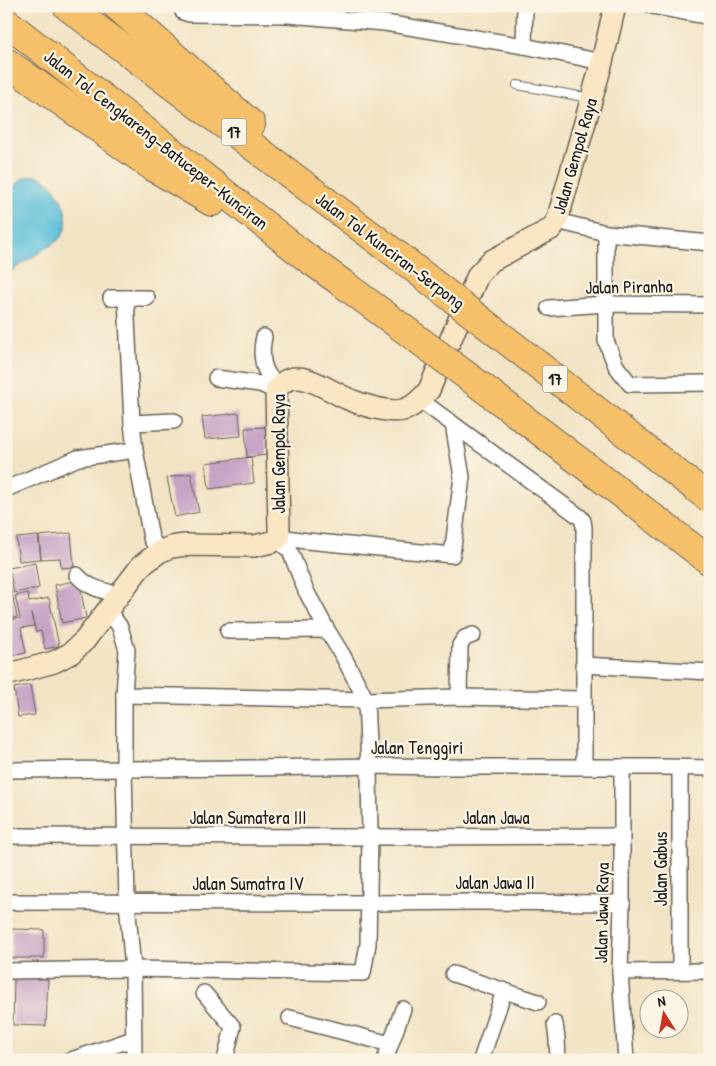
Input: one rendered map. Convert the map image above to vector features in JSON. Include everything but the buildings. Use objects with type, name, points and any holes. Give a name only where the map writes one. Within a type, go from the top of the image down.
[{"type":"highway","name":"Jalan Tol Kunciran–Serpong","points":[[67,6],[400,258],[710,499]]},
{"type":"highway","points":[[117,6],[400,258]]},
{"type":"highway","name":"Jalan Tol Cengkareng–Batuceper–Kunciran","points":[[6,22],[306,257]]},
{"type":"highway","points":[[6,62],[153,167],[306,257],[482,387],[710,561]]},
{"type":"street","points":[[181,6],[183,12],[189,14],[288,15],[327,12],[524,46],[602,62]]},
{"type":"street","points":[[524,46],[525,6]]},
{"type":"street","name":"Jalan Gempol Raya","points":[[6,675],[54,662],[71,653],[84,640],[141,566],[159,552],[171,547],[185,545],[254,546],[272,542],[278,538],[277,388],[285,380],[297,378],[310,380],[348,399],[384,410],[405,410],[420,400],[429,390],[478,275],[491,261],[551,229],[557,221],[602,62],[615,6]]},
{"type":"street","points":[[652,6],[710,17]]},
{"type":"street","points":[[557,221],[606,234],[710,243]]},
{"type":"street","points":[[606,234],[606,341],[616,366],[630,384],[710,383]]},
{"type":"street","points":[[147,298],[119,298],[135,450],[151,538],[159,552]]},
{"type":"street","name":"Jalan Piranha","points":[[549,308],[605,304],[710,305]]},
{"type":"street","points":[[264,337],[262,346],[263,361],[268,375],[277,388]]},
{"type":"street","points":[[216,378],[277,388]]},
{"type":"street","points":[[420,400],[583,521],[584,766]]},
{"type":"street","points":[[132,423],[174,420]]},
{"type":"street","points":[[278,538],[452,556],[462,477],[453,424]]},
{"type":"street","points":[[6,489],[78,458],[135,450]]},
{"type":"street","points":[[6,971],[133,969],[363,973],[368,944],[370,838],[370,767],[366,700],[306,591],[290,552],[278,538]]},
{"type":"street","points":[[77,575],[82,581],[114,602],[126,650],[124,768],[127,902],[133,969],[134,1060]]},
{"type":"street","points":[[228,630],[327,630]]},
{"type":"street","points":[[459,698],[460,644],[464,638],[473,635]]},
{"type":"street","points":[[583,665],[710,672]]},
{"type":"street","points":[[124,695],[366,700],[459,698],[584,699]]},
{"type":"street","name":"Jalan Tenggiri","points":[[6,770],[584,766],[710,768]]},
{"type":"street","name":"Jalan Jawa Raya","points":[[622,767],[620,972],[626,1060]]},
{"type":"street","name":"Jalan Gabus","points":[[680,768],[680,970]]},
{"type":"street","name":"Jalan Sumatera III","points":[[6,836],[370,838]]},
{"type":"street","name":"Jalan Jawa","points":[[370,838],[621,836]]},
{"type":"street","name":"Jalan Sumatra IV","points":[[6,902],[368,903]]},
{"type":"street","name":"Jalan Jawa II","points":[[368,903],[622,903]]},
{"type":"street","points":[[620,972],[710,971]]},
{"type":"street","points":[[452,974],[538,1002]]},
{"type":"street","points":[[481,1060],[504,990]]},
{"type":"street","points":[[204,993],[233,1027],[225,1060]]},
{"type":"street","points":[[385,1060],[403,1009]]},
{"type":"street","points":[[290,1018],[390,1044]]},
{"type":"street","points":[[555,1024],[558,1060]]},
{"type":"street","points":[[71,1060],[133,1039]]},
{"type":"lane","points":[[516,85],[592,99]]},
{"type":"water","points":[[35,175],[47,181],[58,194],[65,210],[65,228],[62,236],[56,242],[20,265],[6,278],[6,197],[23,178]]}]
